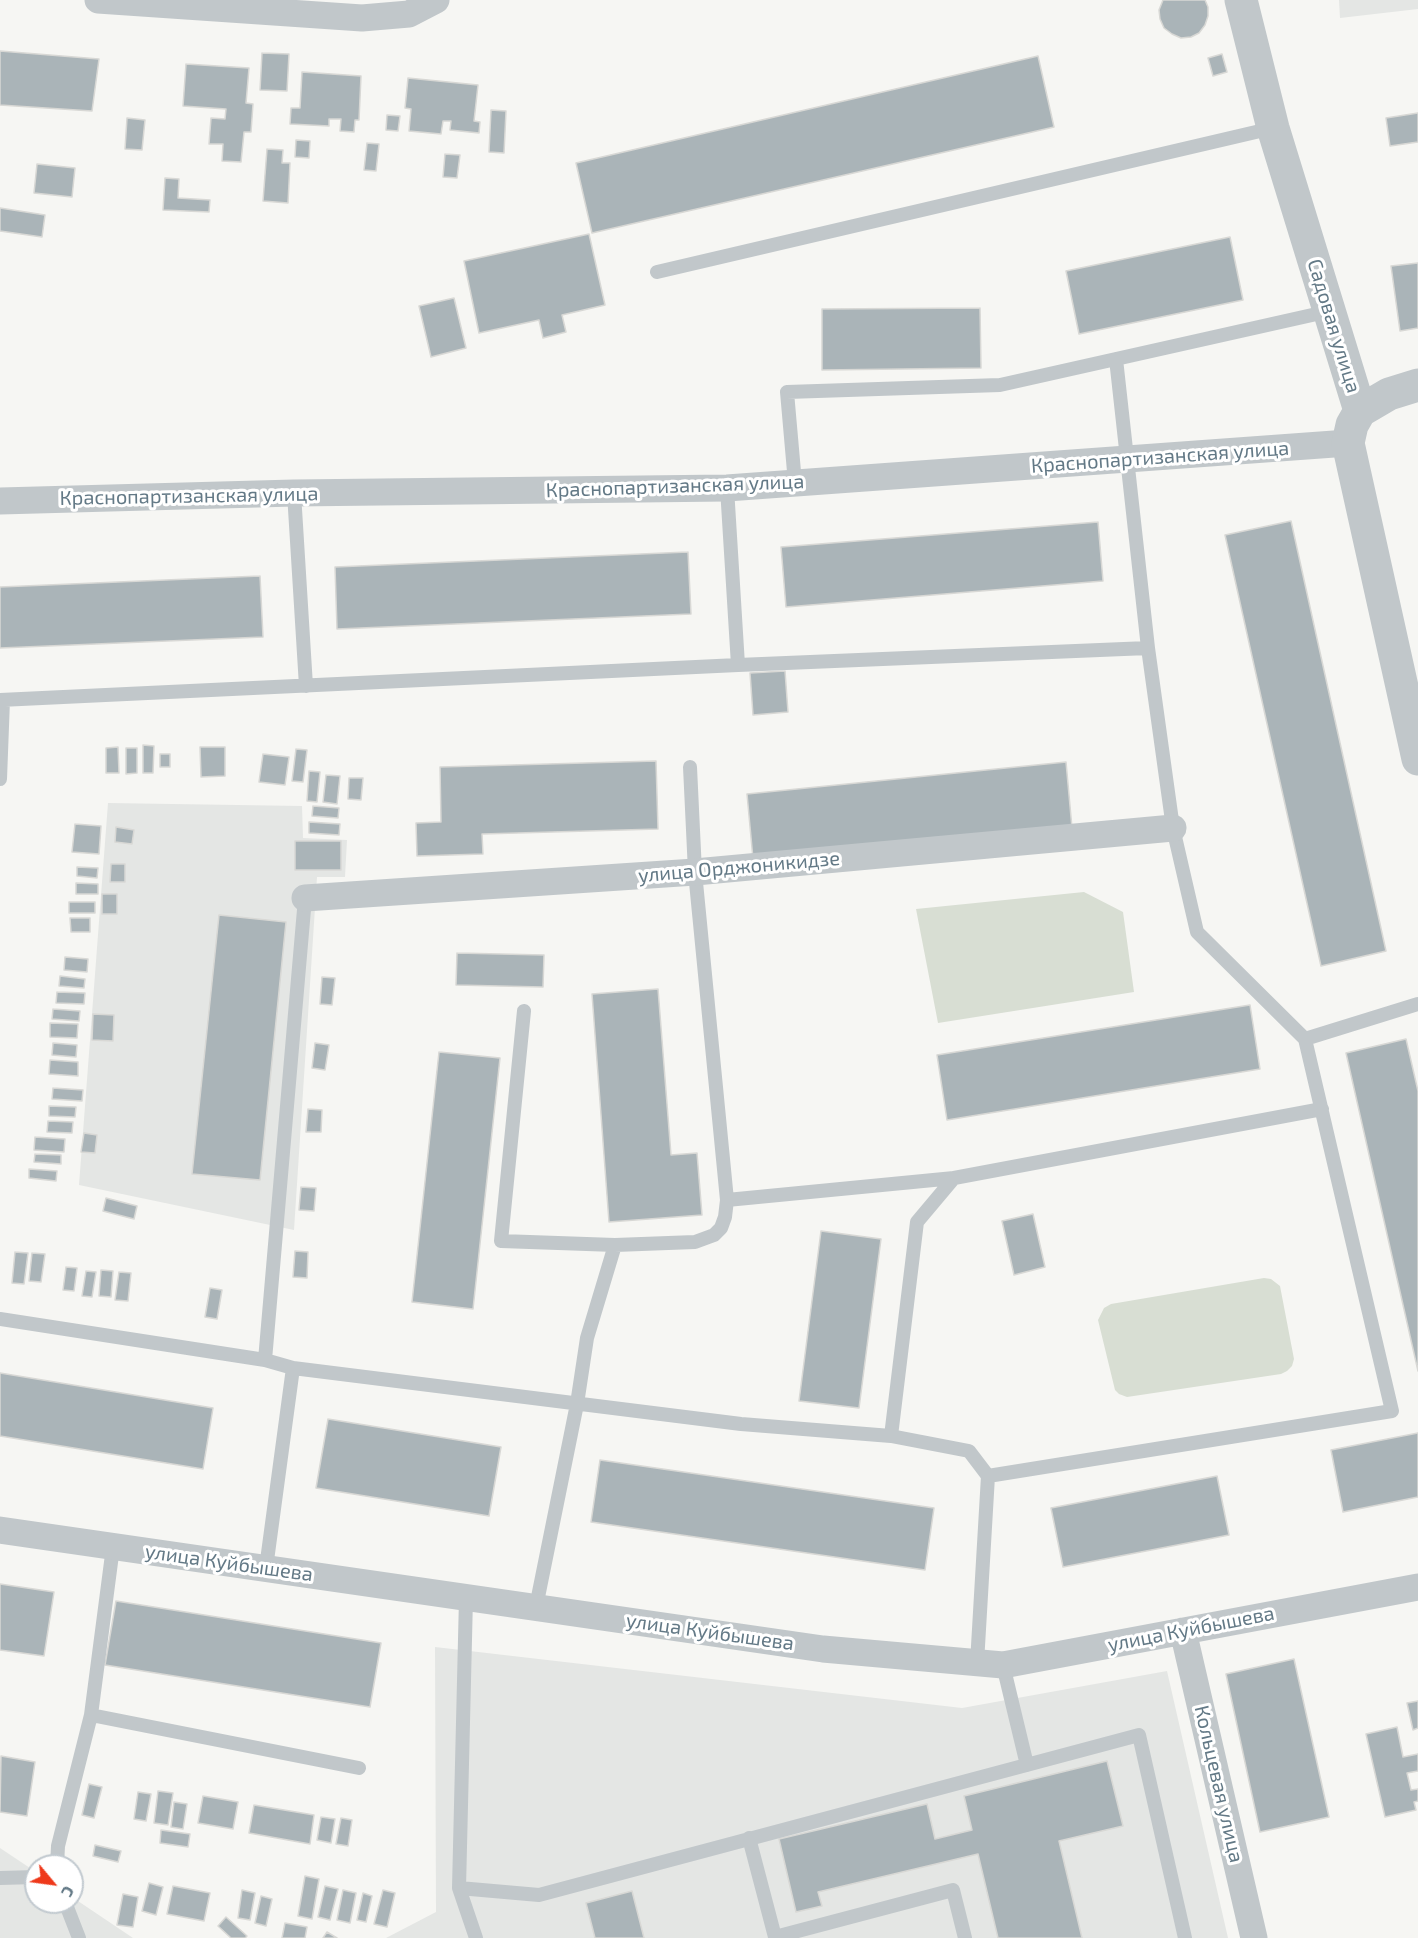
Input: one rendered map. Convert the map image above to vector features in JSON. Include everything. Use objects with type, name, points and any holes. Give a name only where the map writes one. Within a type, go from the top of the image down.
[{"type":"street","points":[[98,0],[362,18],[409,14],[436,0]]},
{"type":"street","name":"Садовая улица","points":[[1241,0],[1273,128],[1360,411],[1352,425],[1348,443]]},
{"type":"street","points":[[1360,411],[1389,394],[1418,386]]},
{"type":"street","points":[[1348,443],[1418,759]]},
{"type":"street","name":"Краснопартизанская улица","points":[[0,501],[294,493],[726,488],[1348,443]]},
{"type":"street","name":"улица Орджоникидзе","points":[[304,898],[695,872],[1173,828]]},
{"type":"street","name":"улица Куйбышева","points":[[0,1530],[823,1649],[990,1664],[1418,1587]]},
{"type":"street","name":"Кольцевая улица","points":[[1183,1631],[1254,1938]]},
{"type":"lane","points":[[657,272],[1273,128]]},
{"type":"lane","points":[[795,483],[787,392],[1000,385],[1330,311]]},
{"type":"lane","points":[[988,1476],[1392,1411],[1305,1039],[1197,932],[1173,828],[1148,648],[1116,359]]},
{"type":"lane","points":[[726,488],[738,664]]},
{"type":"lane","points":[[294,493],[306,686]]},
{"type":"lane","points":[[0,779],[2,700],[738,664],[1148,648]]},
{"type":"lane","points":[[524,1011],[501,1241],[615,1245],[695,1242],[714,1235],[721,1227],[725,1217],[727,1200],[695,872],[690,767]]},
{"type":"lane","points":[[265,1360],[304,898]]},
{"type":"lane","points":[[1305,1039],[1418,1004]]},
{"type":"lane","points":[[727,1200],[954,1178],[1322,1109]]},
{"type":"lane","points":[[891,1436],[917,1222],[954,1178]]},
{"type":"lane","points":[[536,1607],[577,1404],[587,1338],[615,1245]]},
{"type":"lane","points":[[0,1319],[265,1360],[293,1368],[741,1424],[891,1436],[969,1451],[988,1476],[990,1664],[1027,1765]]},
{"type":"lane","points":[[266,1568],[293,1368]]},
{"type":"lane","points":[[58,1854],[91,1715],[113,1547]]},
{"type":"lane","points":[[466,1598],[459,1888],[476,1938]]},
{"type":"lane","points":[[91,1715],[359,1768]]},
{"type":"lane","points":[[459,1888],[539,1895],[1139,1736],[1185,1938]]},
{"type":"lane","points":[[749,1838],[773,1937],[953,1890],[965,1938]]},
{"type":"lane","points":[[0,1878],[24,1877]]},
{"type":"lane","points":[[70,1914],[79,1938]]},
{"type":"shaded area","points":[[1339,0],[1418,0],[1418,9],[1340,18]]},
{"type":"shaded area","points":[[108,803],[302,806],[303,838],[347,840],[345,877],[317,877],[294,1230],[79,1185]]},
{"type":"shaded area","points":[[1084,892],[1123,912],[1134,992],[938,1023],[916,909]]},
{"type":"shaded area","points":[[1264,1278],[1271,1279],[1280,1286],[1294,1359],[1287,1371],[1281,1374],[1127,1397],[1115,1390],[1098,1320],[1104,1308],[1111,1304]]},
{"type":"shaded area","points":[[435,1647],[962,1708],[1167,1671],[1228,1938],[386,1938],[436,1912]]},
{"type":"shaded area","points":[[0,1848],[24,1864],[24,1914],[84,1914],[84,1905],[133,1938],[0,1938]]},
{"type":"building","points":[[1163,0],[1205,0],[1208,16],[1205,25],[1199,33],[1191,37],[1181,38],[1172,34],[1164,28],[1160,19],[1159,10]]},
{"type":"building","points":[[0,51],[99,59],[92,111],[0,105]]},
{"type":"building","points":[[262,53],[289,54],[287,91],[260,90]]},
{"type":"building","points":[[1222,54],[1227,72],[1213,76],[1208,58]]},
{"type":"building","points":[[1038,56],[1054,127],[592,233],[576,163]]},
{"type":"building","points":[[186,64],[249,68],[246,103],[253,104],[251,132],[244,132],[241,162],[222,161],[223,144],[209,144],[211,118],[225,119],[226,109],[183,106]]},
{"type":"building","points":[[302,72],[361,76],[359,120],[355,120],[354,132],[340,131],[341,119],[329,119],[329,126],[290,124],[291,108],[300,108]]},
{"type":"building","points":[[408,78],[478,85],[474,121],[480,122],[479,133],[450,130],[451,121],[443,121],[441,134],[409,131],[411,109],[405,108]]},
{"type":"building","points":[[491,110],[506,111],[504,153],[489,152]]},
{"type":"building","points":[[1418,113],[1418,142],[1390,146],[1386,118]]},
{"type":"building","points":[[387,115],[400,116],[398,131],[386,130]]},
{"type":"building","points":[[127,118],[145,120],[142,150],[125,149]]},
{"type":"building","points":[[296,140],[310,141],[309,158],[295,157]]},
{"type":"building","points":[[367,143],[379,144],[376,171],[364,170]]},
{"type":"building","points":[[267,149],[283,150],[282,163],[290,163],[288,203],[263,201]]},
{"type":"building","points":[[445,154],[460,155],[457,178],[443,177]]},
{"type":"building","points":[[37,164],[75,168],[72,197],[34,193]]},
{"type":"building","points":[[165,178],[179,179],[178,198],[210,200],[209,212],[163,210]]},
{"type":"building","points":[[0,208],[45,215],[42,237],[0,231]]},
{"type":"building","points":[[589,234],[605,305],[562,315],[566,332],[543,338],[539,320],[479,333],[464,261]]},
{"type":"building","points":[[1230,237],[1243,300],[1079,334],[1066,271]]},
{"type":"building","points":[[1418,263],[1418,328],[1400,331],[1391,266]]},
{"type":"building","points":[[454,298],[466,348],[431,357],[419,306]]},
{"type":"building","points":[[980,308],[981,368],[822,370],[822,309]]},
{"type":"building","points":[[1291,521],[1386,951],[1321,966],[1225,535]]},
{"type":"building","points":[[1098,522],[1103,581],[786,607],[781,547]]},
{"type":"building","points":[[688,552],[691,614],[337,629],[335,567]]},
{"type":"building","points":[[260,576],[263,637],[0,648],[0,587]]},
{"type":"building","points":[[785,671],[788,712],[753,715],[750,673]]},
{"type":"building","points":[[143,745],[154,746],[153,773],[143,773]]},
{"type":"building","points":[[118,747],[119,773],[106,773],[106,748]]},
{"type":"building","points":[[200,747],[225,747],[225,776],[201,777]]},
{"type":"building","points":[[126,748],[137,748],[137,773],[126,774]]},
{"type":"building","points":[[296,749],[307,750],[303,782],[292,781]]},
{"type":"building","points":[[160,754],[170,754],[170,767],[160,767]]},
{"type":"building","points":[[263,754],[289,757],[285,785],[259,782]]},
{"type":"building","points":[[656,761],[658,829],[482,834],[483,854],[417,856],[416,823],[441,822],[440,767]]},
{"type":"building","points":[[1066,762],[1072,828],[753,859],[747,794]]},
{"type":"building","points":[[309,771],[320,772],[317,802],[307,801]]},
{"type":"building","points":[[326,775],[340,776],[337,804],[323,802]]},
{"type":"building","points":[[349,778],[363,778],[361,800],[348,799]]},
{"type":"building","points":[[313,806],[339,808],[338,818],[312,816]]},
{"type":"building","points":[[309,822],[340,824],[339,835],[309,833]]},
{"type":"building","points":[[75,824],[101,826],[99,854],[72,852]]},
{"type":"building","points":[[116,827],[134,830],[132,844],[115,842]]},
{"type":"building","points":[[295,841],[341,841],[341,870],[295,870]]},
{"type":"building","points":[[111,864],[125,864],[125,882],[110,882]]},
{"type":"building","points":[[77,867],[98,868],[97,878],[77,876]]},
{"type":"building","points":[[76,883],[98,884],[98,894],[76,894]]},
{"type":"building","points":[[102,894],[117,894],[117,914],[102,914]]},
{"type":"building","points":[[69,902],[95,902],[95,913],[69,913]]},
{"type":"building","points":[[219,915],[286,922],[260,1180],[192,1174]]},
{"type":"building","points":[[70,918],[90,918],[90,932],[71,932]]},
{"type":"building","points":[[457,953],[544,955],[543,987],[456,985]]},
{"type":"building","points":[[65,957],[88,959],[87,972],[64,970]]},
{"type":"building","points":[[60,976],[85,979],[84,988],[59,986]]},
{"type":"building","points":[[322,977],[335,978],[332,1005],[320,1004]]},
{"type":"building","points":[[658,989],[671,1155],[697,1153],[702,1215],[609,1222],[592,994]]},
{"type":"building","points":[[57,992],[85,993],[84,1004],[56,1003]]},
{"type":"building","points":[[1250,1005],[1260,1069],[947,1120],[937,1055]]},
{"type":"building","points":[[53,1009],[80,1011],[79,1021],[52,1019]]},
{"type":"building","points":[[93,1014],[114,1015],[113,1041],[92,1040]]},
{"type":"building","points":[[50,1023],[78,1024],[77,1038],[50,1037]]},
{"type":"building","points":[[1406,1039],[1418,1091],[1418,1371],[1346,1053]]},
{"type":"building","points":[[53,1043],[77,1045],[76,1057],[52,1055]]},
{"type":"building","points":[[315,1043],[329,1045],[325,1070],[312,1068]]},
{"type":"building","points":[[439,1052],[500,1058],[473,1309],[412,1302]]},
{"type":"building","points":[[50,1060],[78,1062],[78,1076],[49,1074]]},
{"type":"building","points":[[53,1088],[83,1090],[82,1101],[52,1099]]},
{"type":"building","points":[[49,1106],[76,1107],[75,1117],[49,1116]]},
{"type":"building","points":[[308,1109],[322,1110],[321,1132],[306,1132]]},
{"type":"building","points":[[48,1121],[73,1122],[72,1133],[47,1132]]},
{"type":"building","points":[[84,1133],[97,1135],[95,1153],[81,1152]]},
{"type":"building","points":[[35,1137],[65,1139],[64,1152],[34,1150]]},
{"type":"building","points":[[35,1154],[61,1155],[61,1164],[34,1162]]},
{"type":"building","points":[[29,1169],[57,1171],[56,1181],[29,1178]]},
{"type":"building","points":[[301,1187],[316,1188],[314,1211],[299,1210]]},
{"type":"building","points":[[106,1198],[137,1206],[134,1219],[103,1211]]},
{"type":"building","points":[[1033,1214],[1045,1267],[1014,1275],[1002,1221]]},
{"type":"building","points":[[821,1231],[881,1239],[859,1408],[799,1401]]},
{"type":"building","points":[[295,1251],[308,1252],[307,1278],[293,1277]]},
{"type":"building","points":[[15,1252],[28,1253],[24,1284],[12,1283]]},
{"type":"building","points":[[32,1253],[45,1254],[41,1282],[29,1281]]},
{"type":"building","points":[[66,1267],[77,1268],[74,1291],[63,1290]]},
{"type":"building","points":[[101,1270],[113,1271],[111,1297],[99,1296]]},
{"type":"building","points":[[86,1271],[96,1272],[92,1297],[82,1296]]},
{"type":"building","points":[[119,1272],[131,1273],[128,1301],[115,1300]]},
{"type":"building","points":[[210,1288],[222,1290],[217,1319],[205,1317]]},
{"type":"building","points":[[0,1373],[213,1408],[203,1469],[0,1436]]},
{"type":"building","points":[[328,1419],[501,1447],[489,1516],[316,1488]]},
{"type":"building","points":[[1418,1433],[1418,1497],[1343,1512],[1331,1450]]},
{"type":"building","points":[[600,1460],[934,1508],[925,1570],[591,1522]]},
{"type":"building","points":[[1217,1476],[1229,1535],[1063,1567],[1051,1508]]},
{"type":"building","points":[[0,1584],[54,1592],[44,1656],[0,1650]]},
{"type":"building","points":[[116,1601],[381,1643],[370,1707],[105,1665]]},
{"type":"building","points":[[1294,1659],[1329,1817],[1260,1832],[1226,1674]]},
{"type":"building","points":[[1418,1701],[1418,1728],[1413,1730],[1407,1703]]},
{"type":"building","points":[[1397,1727],[1403,1757],[1418,1754],[1418,1771],[1407,1773],[1411,1790],[1418,1789],[1418,1801],[1414,1802],[1416,1810],[1385,1817],[1366,1734]]},
{"type":"building","points":[[1,1756],[35,1762],[27,1816],[0,1812]]},
{"type":"building","points":[[1107,1761],[1123,1826],[1059,1841],[1082,1938],[998,1938],[978,1854],[818,1892],[822,1906],[796,1912],[779,1839],[927,1804],[935,1839],[972,1830],[964,1796]]},
{"type":"building","points":[[89,1784],[102,1787],[94,1818],[82,1815]]},
{"type":"building","points":[[158,1791],[173,1793],[168,1825],[154,1823]]},
{"type":"building","points":[[138,1792],[151,1794],[146,1821],[134,1819]]},
{"type":"building","points":[[203,1796],[238,1802],[233,1829],[198,1823]]},
{"type":"building","points":[[174,1802],[187,1804],[183,1829],[171,1827]]},
{"type":"building","points":[[254,1805],[314,1815],[310,1844],[249,1833]]},
{"type":"building","points":[[321,1817],[335,1819],[331,1843],[317,1840]]},
{"type":"building","points":[[341,1818],[352,1820],[348,1846],[336,1844]]},
{"type":"building","points":[[161,1830],[190,1834],[188,1847],[160,1843]]},
{"type":"building","points":[[95,1845],[121,1851],[118,1862],[93,1856]]},
{"type":"building","points":[[305,1876],[319,1879],[312,1919],[298,1916]]},
{"type":"building","points":[[149,1883],[163,1887],[156,1915],[142,1911]]},
{"type":"building","points":[[173,1886],[210,1893],[204,1921],[167,1914]]},
{"type":"building","points":[[325,1886],[338,1889],[330,1920],[318,1917]]},
{"type":"building","points":[[242,1890],[255,1893],[250,1920],[238,1918]]},
{"type":"building","points":[[343,1890],[356,1893],[350,1923],[337,1920]]},
{"type":"building","points":[[383,1890],[395,1893],[387,1927],[374,1924]]},
{"type":"building","points":[[632,1891],[644,1938],[595,1938],[586,1903]]},
{"type":"building","points":[[363,1893],[372,1896],[366,1922],[357,1920]]},
{"type":"building","points":[[123,1894],[138,1897],[133,1927],[117,1925]]},
{"type":"building","points":[[261,1896],[272,1899],[266,1926],[255,1923]]},
{"type":"building","points":[[226,1917],[247,1936],[245,1938],[231,1938],[218,1926]]},
{"type":"building","points":[[285,1923],[307,1927],[305,1938],[282,1938]]},
{"type":"building","points":[[327,1932],[337,1938],[323,1938]]}]
